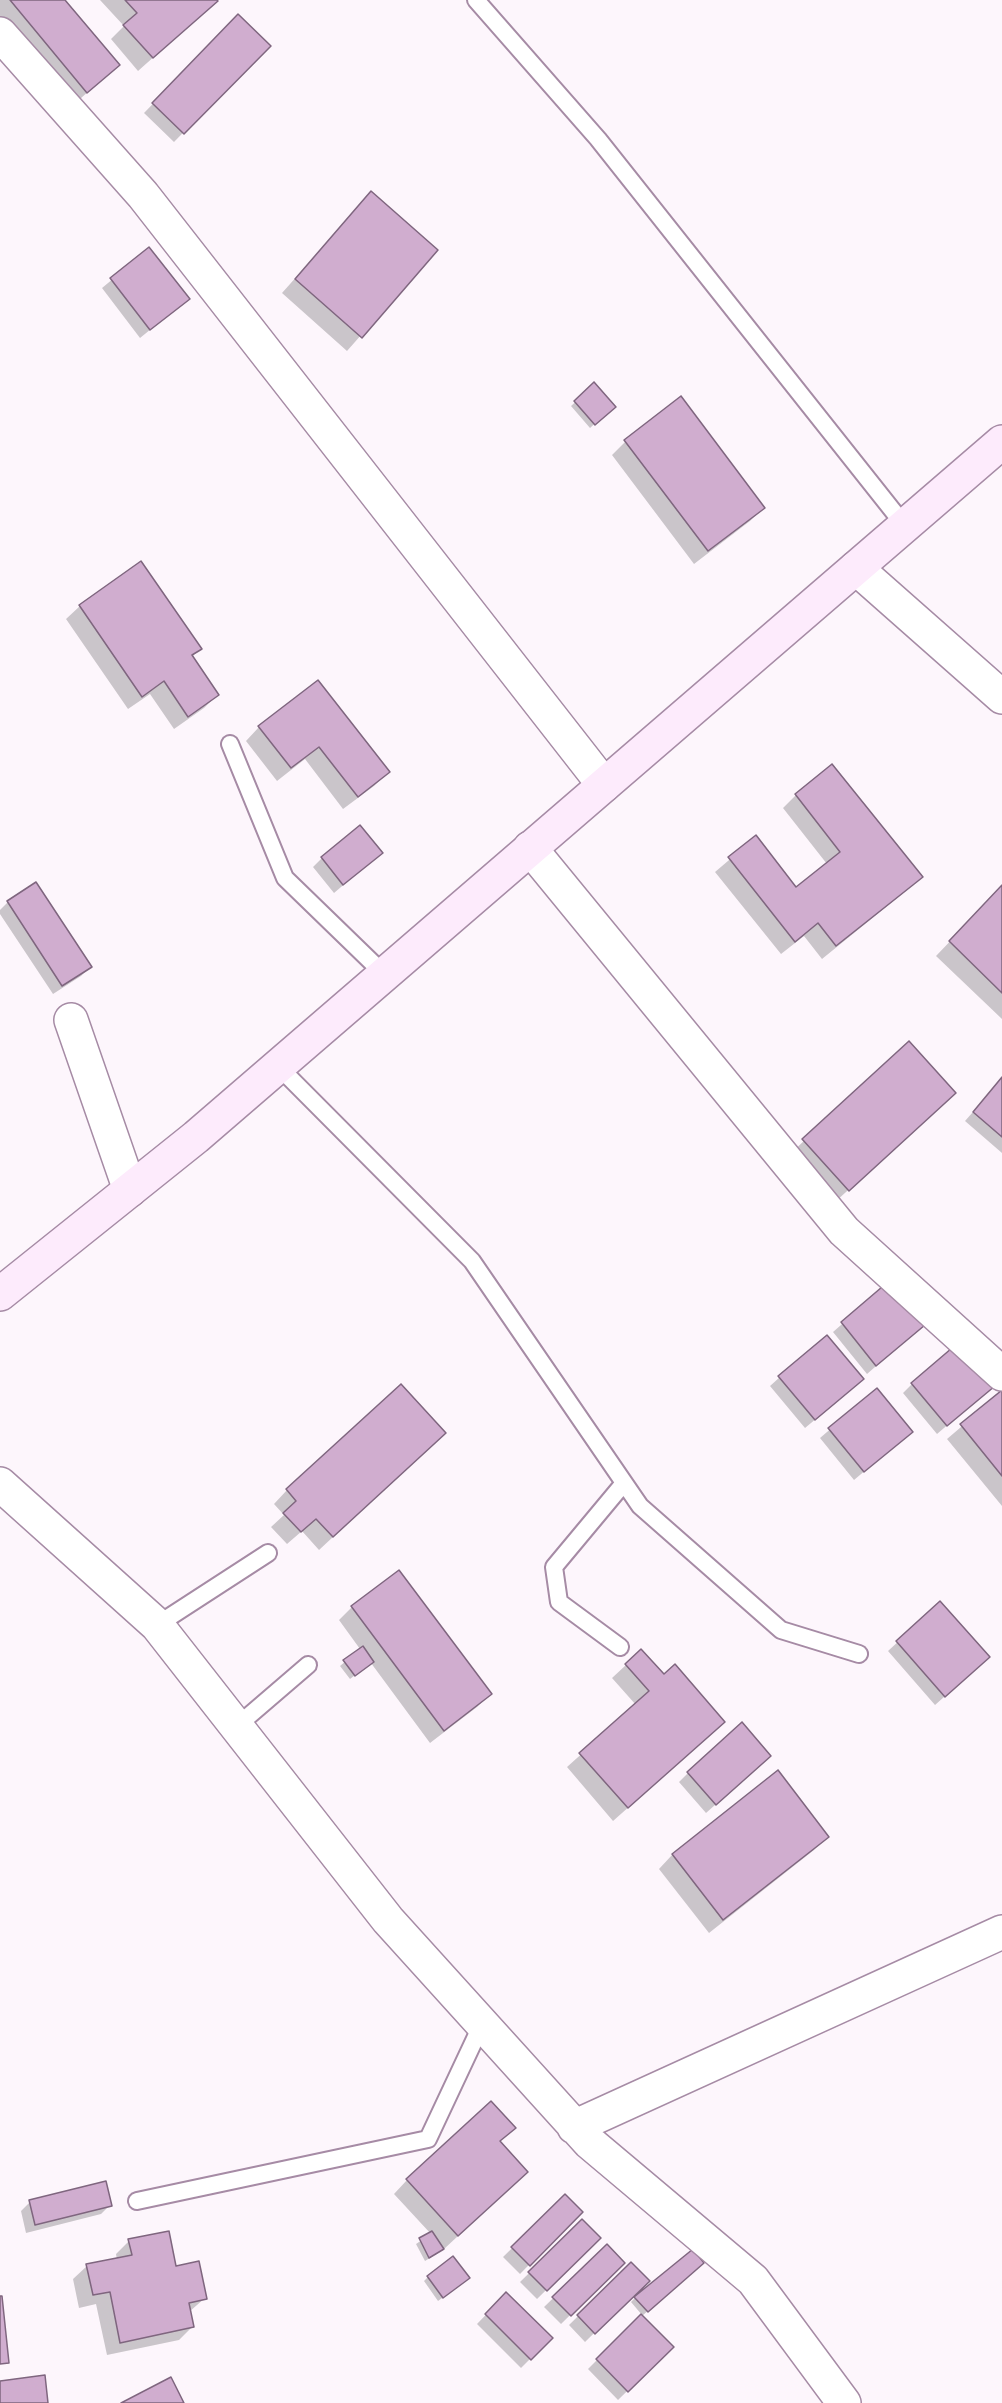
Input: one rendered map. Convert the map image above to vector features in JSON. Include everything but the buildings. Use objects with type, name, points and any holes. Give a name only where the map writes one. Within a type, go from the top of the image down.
[{"type":"main road","points":[[0,1294],[130,1190],[278,1066],[1002,442]]},
{"type":"street","points":[[0,34],[143,195],[604,785]]},
{"type":"street","points":[[856,568],[1002,697]]},
{"type":"street","points":[[530,849],[843,1231],[1002,1374]]},
{"type":"street","points":[[71,1020],[130,1190]]},
{"type":"street","points":[[0,1484],[157,1625],[388,1920],[589,2142],[753,2280],[844,2403]]},
{"type":"street","points":[[574,2127],[1002,1932]]},
{"type":"lane","points":[[476,0],[598,139],[905,526]]},
{"type":"lane","points":[[230,744],[285,878],[384,974]]},
{"type":"lane","points":[[278,1066],[472,1261],[640,1506],[781,1630],[859,1654]]},
{"type":"lane","points":[[620,1647],[559,1602],[554,1567],[624,1482]]},
{"type":"lane","points":[[157,1625],[268,1553]]},
{"type":"lane","points":[[237,1726],[308,1665]]},
{"type":"lane","points":[[137,2200],[428,2139],[482,2024]]}]
